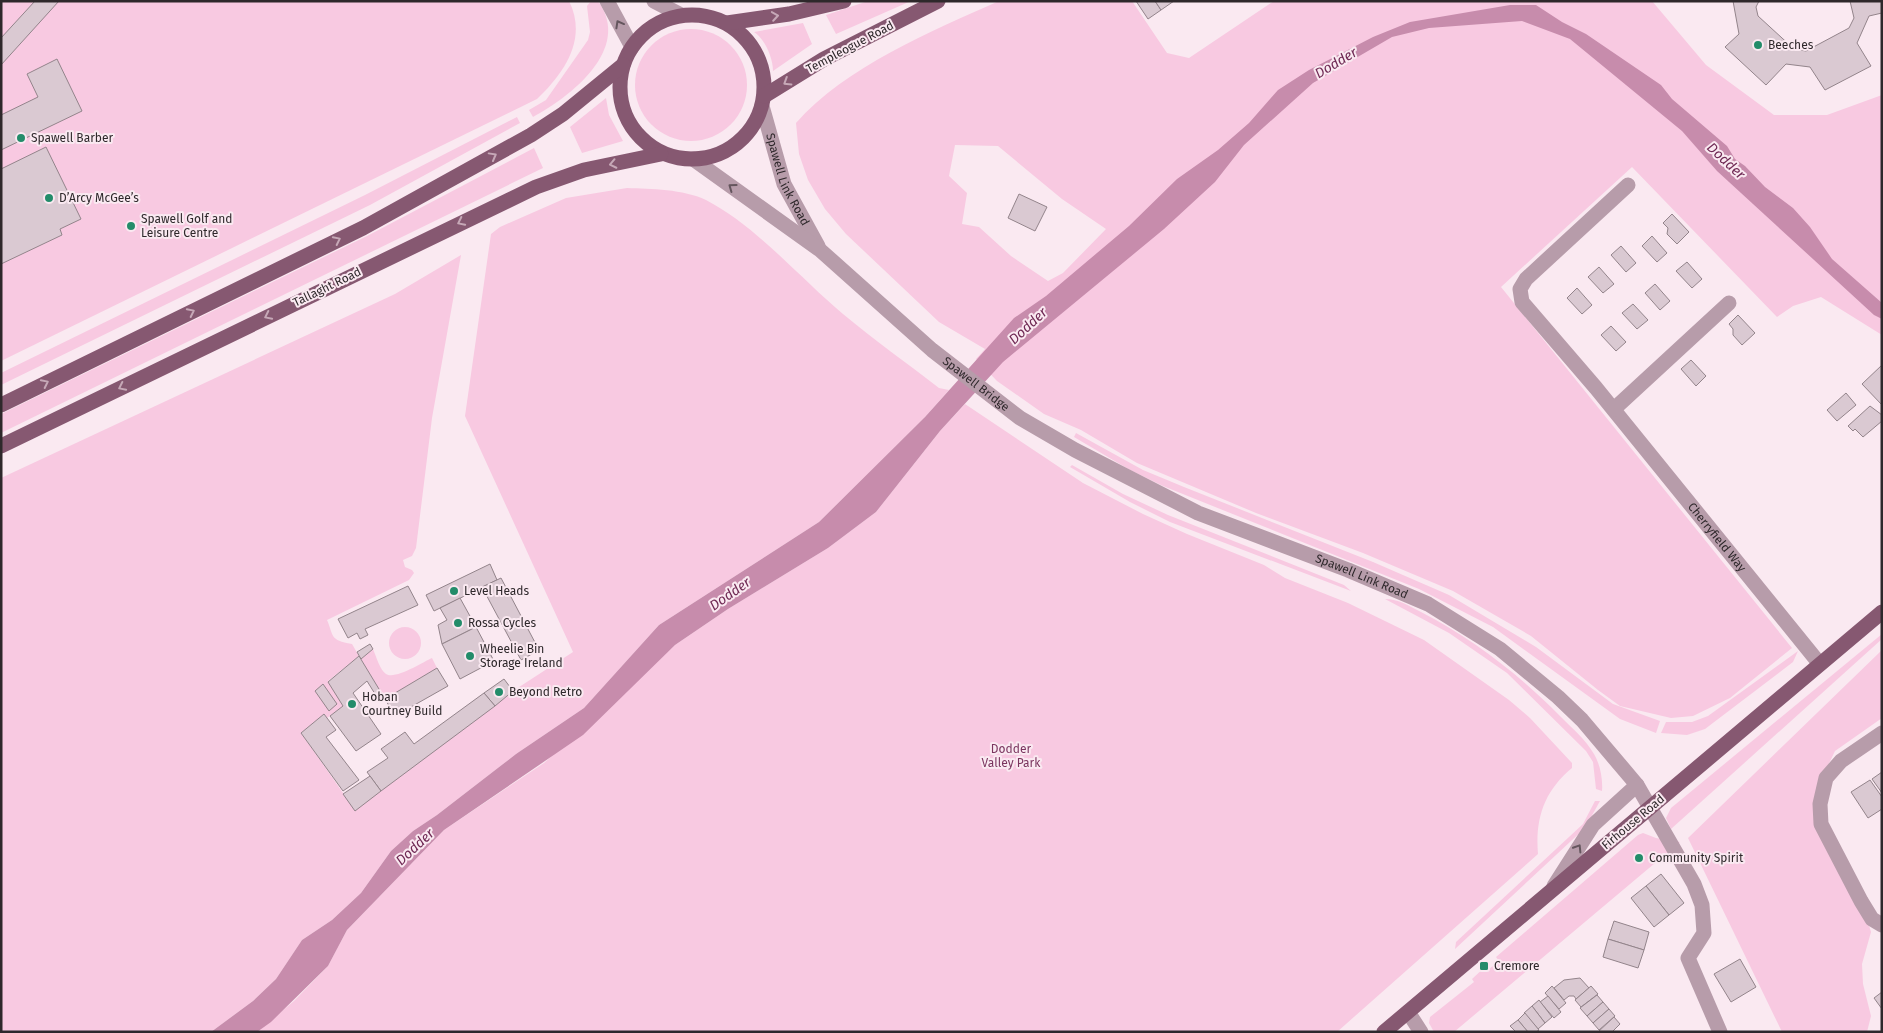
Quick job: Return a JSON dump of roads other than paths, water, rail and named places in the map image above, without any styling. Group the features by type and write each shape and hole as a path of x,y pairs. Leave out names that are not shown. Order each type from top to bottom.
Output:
{"main road":[{"path":"727,23 789,14 844,1"},
{"name":"Templeogue Road","path":"763,101 824,59 938,1"},
{"path":"682,15 705,15 727,23 744,36 757,54 764,74 763,101 755,123 728,150 710,157 693,159 661,154 643,140 630,124 622,106 620,85 622,65 632,46 649,29 662,21 682,15"},
{"path":"1,405 380,218 531,135 563,114 622,65"},
{"name":"Tallaght Road","path":"1,446 536,187 584,170 661,154"},
{"name":"Firhouse Road","path":"1384,1032 1882,612"}],"street":[{"path":"607,1 632,46"},
{"path":"654,1 682,15"},
{"name":"Spawell Link Road","path":"763,101 784,184 820,250"},
{"name":"Spawell Link Road","path":"693,159 820,250 932,350"},
{"name":"Cherryfield Way","path":"1628,185 1526,279 1520,289 1522,302 1614,409 1819,664"},
{"path":"1614,409 1729,303"},
{"name":"Spawell Bridge","path":"932,350 1020,418"},
{"name":"Spawell Link Road","path":"1020,418 1083,455 1198,513 1348,570 1428,604 1500,649 1558,697 1582,720 1638,785 1694,884 1702,905 1704,933 1688,958 1720,1032"},
{"path":"1882,733 1840,761 1826,778 1820,804 1821,824 1825,832 1872,919 1882,925"},
{"path":"1552,890 1593,825 1638,785"},
{"path":"1408,1012 1421,1032"}],"water":[{"name":"Dodder","path":"1510,5 1536,5 1562,22 1586,34 1661,85 1672,99 1727,146 1735,159 1745,166 1765,187 1793,208 1810,227 1832,259 1882,303 1882,319 1874,315 1717,171 1682,131 1570,39 1522,21 1429,28 1392,37 1313,83 1244,145 1215,182 1164,229 1003,362 940,431 876,512 828,548 728,609 675,645 583,735 444,830 347,930 328,966 271,1022 257,1032 211,1032 253,1001 276,979 302,940 332,920 361,893 391,851 413,831 437,815 516,754 584,708 659,625 819,522 925,417 1014,318 1046,296 1129,226 1177,179 1218,150 1249,123 1278,90 1309,70 1373,37 1410,22"}],"place":[{"name":"Beeches","path":"1758,45"},
{"name":"Spawell Barber","path":"21,138"},
{"name":"D’Arcy McGee’s","path":"49,198"},
{"name":"Spawell Golf and Leisure Centre","path":"131,226"},
{"name":"Level Heads","path":"454,591"},
{"name":"Rossa Cycles","path":"458,623"},
{"name":"Wheelie Bin Storage Ireland","path":"470,656"},
{"name":"Beyond Retro","path":"499,692"},
{"name":"Hoban Courtney Build","path":"352,704"},
{"name":"Community Spirit","path":"1639,858"},
{"name":"Cremore","path":"1484,966"}],"park label":[{"name":"Dodder Valley Park","path":"1011,756"}]}
